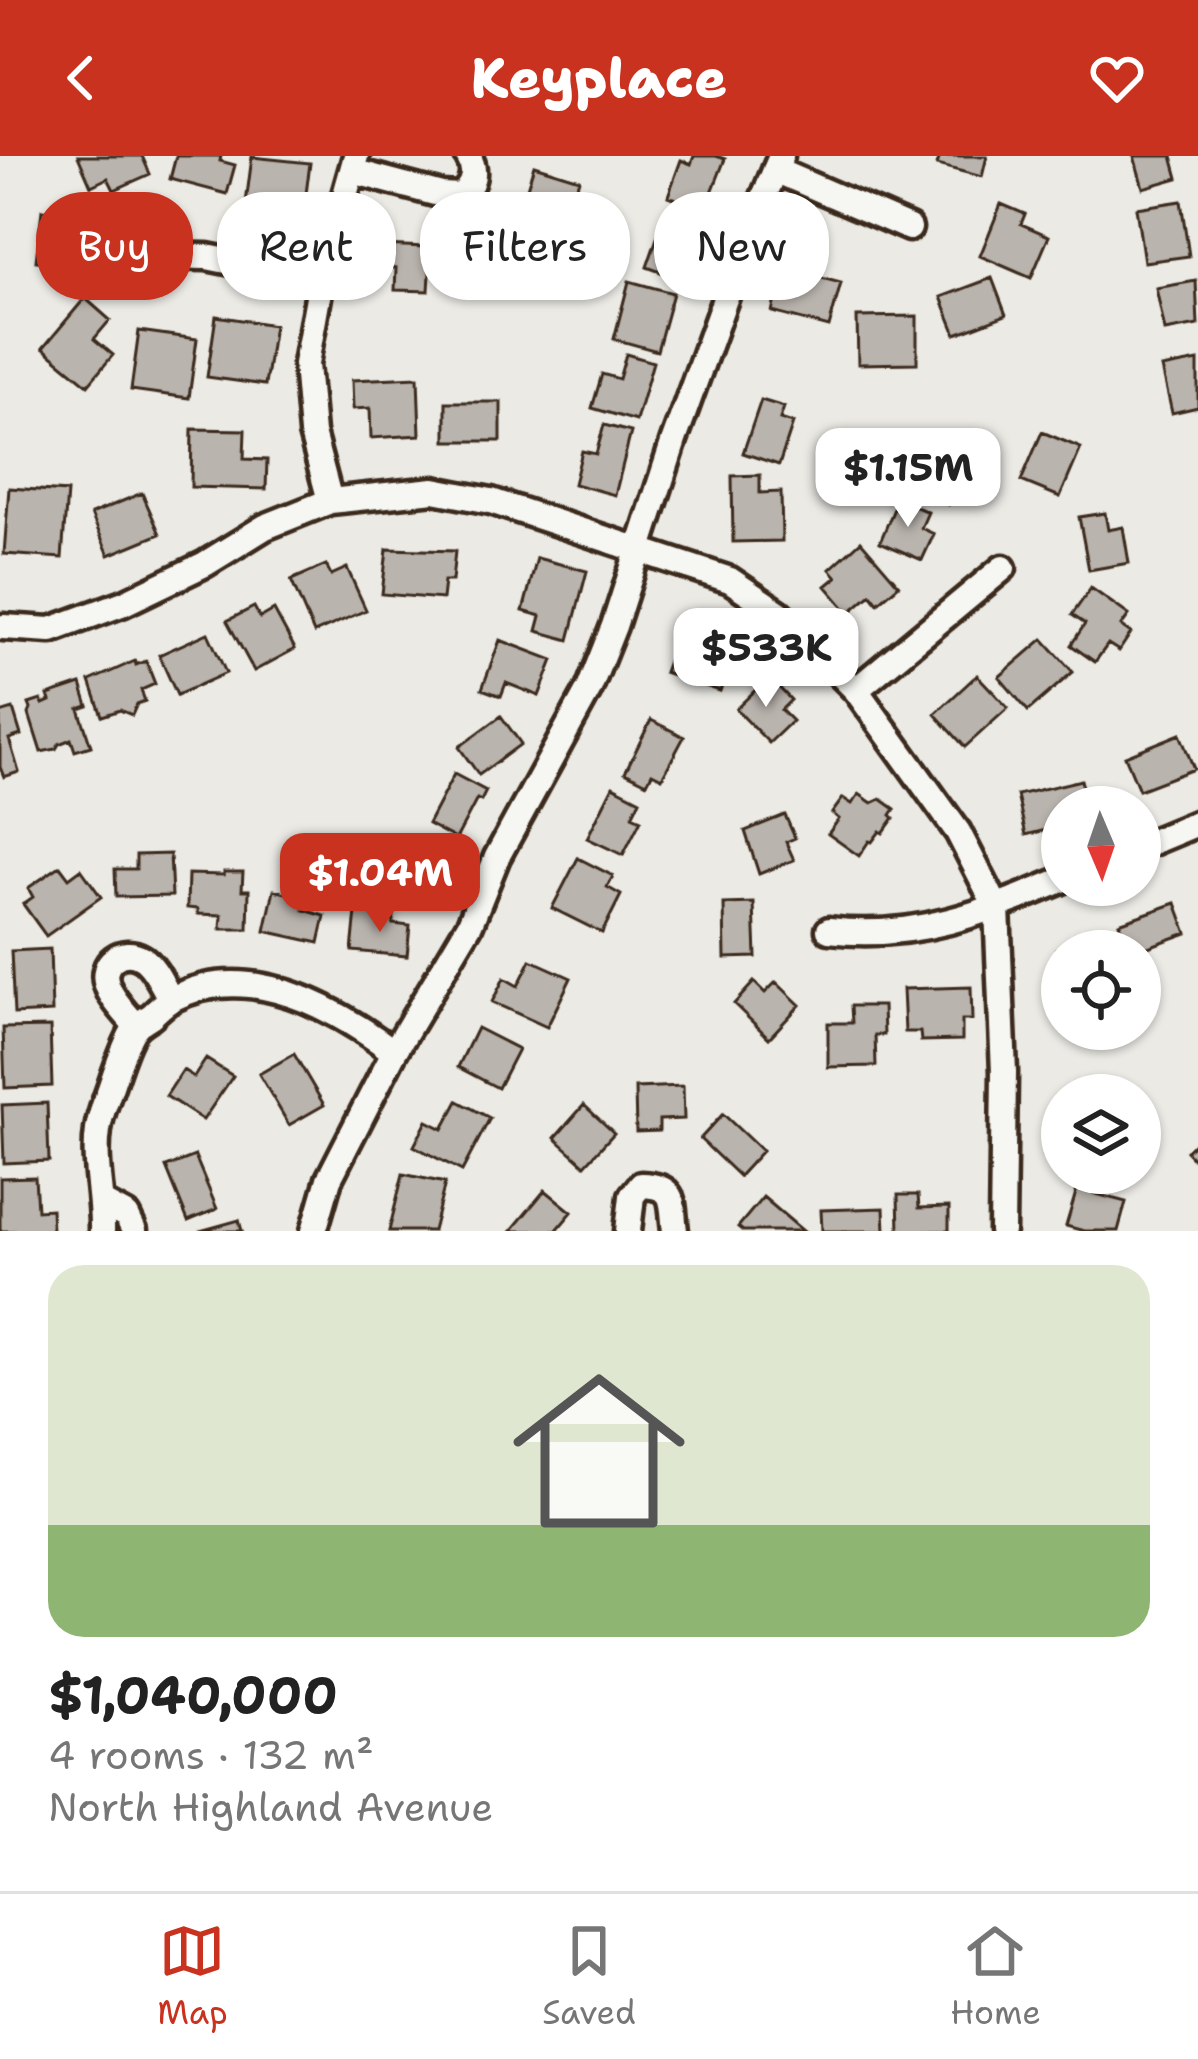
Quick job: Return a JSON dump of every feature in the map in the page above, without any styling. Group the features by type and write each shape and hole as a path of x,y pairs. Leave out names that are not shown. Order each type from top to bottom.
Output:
{"street":[{"path":"354,164 442,195 460,196 472,183 468,156"},
{"path":"314,1231 329,1179 394,1052 470,924 497,857 589,689 674,440 778,163 909,228"},
{"path":"317,300 306,364 312,434 330,500"},
{"path":"4,627 51,630 124,603 205,565 266,526 330,500 434,490 491,502 730,580 779,614 856,690 948,817 997,908 1004,1072 1002,1231"},
{"path":"856,690 1003,568"},
{"path":"1161,838 1198,823"},
{"path":"829,930 865,934 933,924 997,908 1041,889"},
{"path":"136,1026 104,980 110,961 129,954 140,957 171,1000"},
{"path":"102,1231 95,1161 102,1106 136,1026 171,1000 212,988 266,987 317,1003 394,1052"},
{"path":"628,1231 635,1190 641,1185 659,1185 671,1199 675,1231"},
{"path":"101,1202 127,1216 134,1231"}],"building":[{"path":"78,156 142,156 150,174 114,190 108,178 91,186"},
{"path":"176,156 221,156 220,161 235,165 228,192 170,179"},
{"path":"694,156 725,159 712,192 669,192 681,160 691,164"},
{"path":"940,156 987,156 982,177 937,165"},
{"path":"1134,156 1172,156 1178,178 1143,188"},
{"path":"252,157 310,163 306,192 247,192"},
{"path":"534,165 579,179 575,192 526,192"},
{"path":"1181,201 1189,256 1144,262 1136,208"},
{"path":"1001,204 1025,214 1021,224 1049,236 1031,278 980,256"},
{"path":"396,246 420,247 420,291 396,290"},
{"path":"992,278 1006,315 956,334 941,297"},
{"path":"829,280 841,283 829,327 772,312 775,300 829,300"},
{"path":"630,281 654,288 654,300 671,300 657,351 614,339 624,300 630,300"},
{"path":"1196,281 1198,325 1165,331 1156,288"},
{"path":"83,300 110,320 94,339 113,355 88,385 43,348"},
{"path":"216,316 274,325 265,385 207,377"},
{"path":"917,316 917,363 858,364 857,317"},
{"path":"139,331 197,339 189,398 131,390"},
{"path":"626,354 653,362 636,421 592,408 602,374 619,379"},
{"path":"1198,361 1198,407 1172,413 1162,368"},
{"path":"418,377 420,435 371,438 370,408 353,409 352,380"},
{"path":"761,400 784,407 780,419 793,423 779,465 743,453"},
{"path":"446,402 501,402 501,441 446,441"},
{"path":"604,425 631,432 615,495 574,484 582,451 596,454"},
{"path":"192,429 245,430 244,459 267,460 266,489 191,487"},
{"path":"1042,432 1081,448 1060,497 1021,481"},
{"path":"976,445 994,480 948,505 929,470"},
{"path":"760,475 760,493 781,492 782,541 733,542 732,476"},
{"path":"9,488 67,492 62,558 4,554"},
{"path":"142,493 160,534 109,555 91,514"},
{"path":"898,499 928,512 921,528 934,534 922,560 880,542"},
{"path":"1105,513 1108,530 1123,527 1129,563 1089,570 1079,517"},
{"path":"861,541 899,585 878,603 871,594 849,613 826,586 837,577 830,569"},
{"path":"387,549 455,551 452,581 444,581 442,599 382,594"},
{"path":"537,558 587,571 569,640 537,631 541,616 523,611"},
{"path":"326,565 331,575 347,568 366,610 314,633 291,580"},
{"path":"1091,588 1129,615 1121,626 1131,633 1119,651 1108,644 1095,662 1071,645 1085,624 1072,615"},
{"path":"254,607 260,618 274,610 295,649 254,671 227,621"},
{"path":"680,628 736,648 720,691 664,672"},
{"path":"208,633 226,673 177,695 159,655"},
{"path":"1043,639 1073,672 1028,711 999,677"},
{"path":"500,640 553,660 539,696 506,683 501,696 482,689"},
{"path":"135,661 136,665 146,661 155,684 141,690 145,701 137,704 132,715 120,710 102,716 90,681"},
{"path":"977,675 1008,708 965,747 935,714"},
{"path":"769,677 791,700 781,710 792,721 769,743 736,709"},
{"path":"81,684 88,706 79,709 91,746 75,751 71,739 41,752 29,704 41,700 43,704 50,701 48,695"},
{"path":"13,709 21,735 9,739 19,772 4,777 0,713"},
{"path":"501,716 521,744 479,775 459,747"},
{"path":"651,720 684,737 662,778 652,773 647,783 625,772"},
{"path":"1180,734 1194,769 1137,786 1125,756"},
{"path":"454,774 486,791 456,839 428,824"},
{"path":"613,786 640,800 632,816 641,820 623,855 587,838"},
{"path":"1041,789 1041,831 1026,835 1017,795"},
{"path":"859,794 872,803 881,799 895,809 883,833 869,841 859,856 828,834 839,819 832,813 843,798 852,804"},
{"path":"785,815 795,838 786,842 794,860 759,874 745,831"},
{"path":"170,854 172,896 116,897 115,869 136,869 136,855"},
{"path":"578,858 613,876 607,887 621,895 602,933 552,908"},
{"path":"60,866 69,878 81,869 101,897 46,936 23,904 33,897 28,888"},
{"path":"243,872 242,890 249,890 248,929 221,929 222,915 198,914 198,909 187,908 188,874"},
{"path":"274,890 307,898 304,910 325,916 319,943 265,931"},
{"path":"754,903 756,957 725,958 724,904"},
{"path":"1176,903 1187,933 1161,942 1161,930 1122,930 1119,923"},
{"path":"356,912 394,916 393,924 410,926 407,956 352,951"},
{"path":"50,949 52,1012 14,1014 11,951"},
{"path":"531,960 571,978 547,1027 492,1002 504,978 518,986"},
{"path":"754,982 765,993 776,982 800,1005 769,1038 734,1004"},
{"path":"971,987 972,1020 962,1020 962,1040 921,1041 920,1032 905,1032 903,989"},
{"path":"851,1006 883,1006 884,1035 875,1035 876,1066 828,1067 828,1023 852,1023"},
{"path":"50,1027 52,1086 5,1088 3,1028"},
{"path":"477,1028 518,1049 498,1088 458,1067"},
{"path":"294,1054 324,1105 289,1125 259,1074"},
{"path":"206,1059 233,1076 203,1120 166,1096 183,1070 194,1077"},
{"path":"683,1086 684,1119 659,1120 659,1131 636,1132 635,1088"},
{"path":"458,1101 490,1118 462,1171 414,1146 427,1121 443,1129"},
{"path":"47,1103 49,1161 4,1163 2,1105"},
{"path":"584,1105 614,1133 585,1165 555,1138"},
{"path":"723,1114 762,1151 739,1176 700,1139"},
{"path":"1198,1140 1198,1164 1186,1151"},
{"path":"195,1156 217,1209 188,1221 166,1167"},
{"path":"403,1174 445,1183 433,1231 389,1231"},
{"path":"35,1177 37,1210 51,1209 52,1231 0,1231 0,1178"},
{"path":"545,1190 572,1212 556,1231 511,1231"},
{"path":"1076,1194 1126,1202 1118,1231 1066,1226"},
{"path":"898,1195 918,1195 919,1208 949,1207 949,1231 899,1231"},
{"path":"763,1197 803,1231 743,1231 738,1227"},
{"path":"884,1208 885,1231 822,1231 821,1210"},
{"path":"239,1220 242,1231 200,1231"}]}
